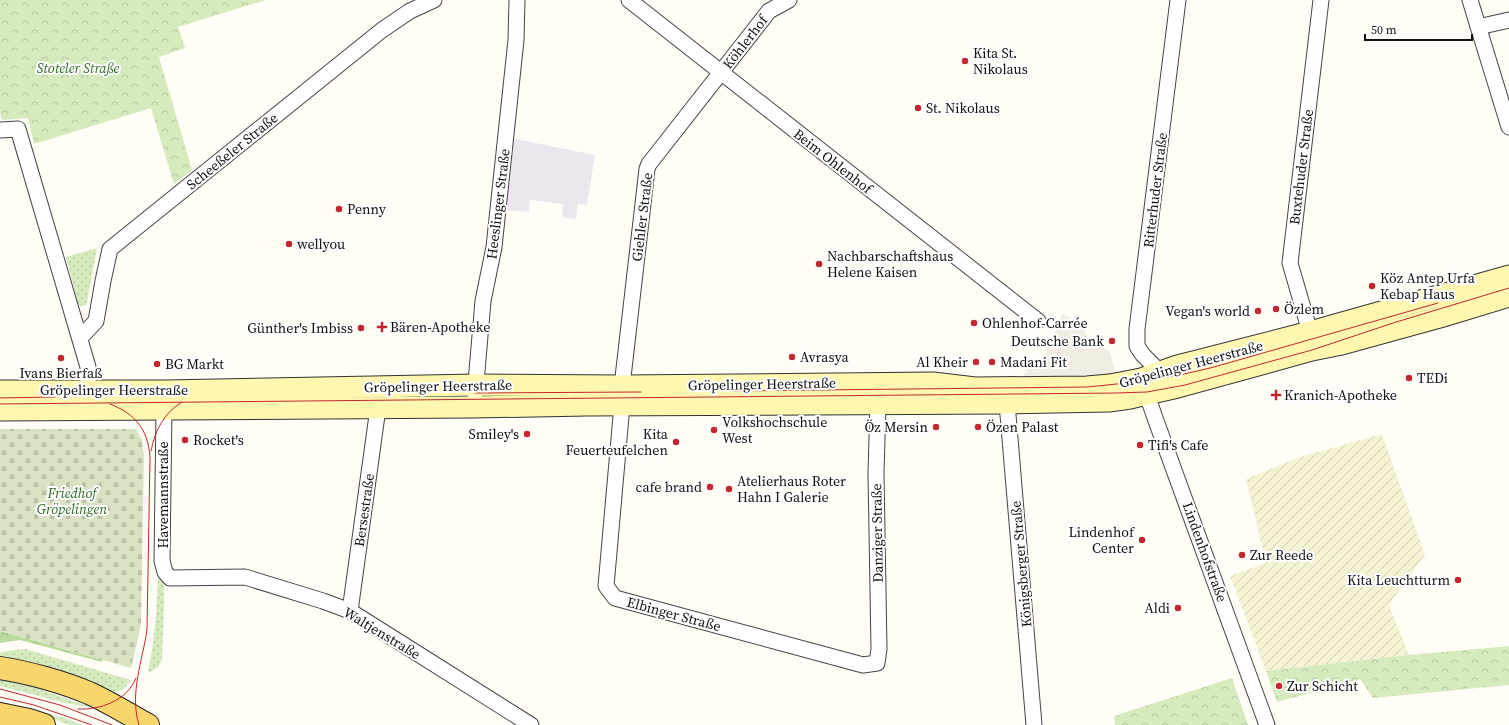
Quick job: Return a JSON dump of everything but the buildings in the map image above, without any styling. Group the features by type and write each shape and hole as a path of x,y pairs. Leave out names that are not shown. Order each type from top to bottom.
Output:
{"main road":[{"name":"Gröpelinger Heerstraße","path":"0,410 474,407 622,395 876,383 933,383 975,388 1110,385 1145,387 1160,372 1310,332 1509,276"},
{"name":"Gröpelinger Heerstraße","path":"0,391 476,385 622,395 878,403 1109,401 1145,387 1342,344 1509,296"},
{"path":"0,668 50,680 88,692 148,725"},
{"path":"0,714 29,720 44,725"}],"street":[{"name":"Scheeßeler Straße","path":"80,338 96,322 110,250 382,30 410,11 434,0"},
{"name":"Heeslinger Straße","path":"474,407 483,301 494,247 515,55 517,0"},
{"name":"Beim Ohlenhof","path":"629,0 1038,321"},
{"name":"Köhlerhof","path":"721,73 769,11 789,0"},
{"name":"Ritterhuder Straße","path":"1160,372 1143,355 1137,346 1137,329 1178,0"},
{"name":"Buxtehuder Straße","path":"1310,332 1290,263 1321,0"},
{"path":"1470,0 1509,127"},
{"path":"1478,27 1509,20"},
{"name":"Giehler Straße","path":"622,395 647,169 649,164 721,73"},
{"path":"0,130 18,129 88,367 88,391"},
{"name":"Lindenhofstraße","path":"1145,387 1267,725"},
{"name":"Elbinger Straße","path":"622,395 606,586 615,598 863,665 877,663"},
{"name":"Danziger Straße","path":"877,663 879,649 876,473 878,403"},
{"name":"Königsberger Straße","path":"1007,403 1034,725"},
{"name":"Bersestraße","path":"350,611 378,408"},
{"name":"Havemannstraße","path":"164,410 162,561 165,572 170,578"},
{"name":"Waltjenstraße","path":"170,578 245,577 350,611 531,725"}],"shaded area":[{"path":"511,138 595,155 587,205 578,204 576,219 562,217 563,204 530,200 529,212 504,210"},
{"path":"1063,313 1086,330 1084,333 1110,352 1118,383 1015,387 1030,365 1042,364"},
{"path":"1382,434 1425,555 1389,605 1409,655 1266,671 1230,576 1266,563 1246,479 1300,457"}],"green space":[{"name":"Stoteler Straße","path":"0,0 266,0 178,27 185,48 159,57 192,170 174,184 151,108 34,144 28,118 2,120 0,113"},
{"path":"97,248 87,302 86,305 80,306 66,257"},
{"name":"Friedhof Gröpelingen","path":"0,429 136,429 142,440 144,455 141,625 131,668 0,631"},
{"path":"158,573 164,580 162,657 161,663 158,667 148,673 155,623"},
{"path":"0,631 103,660 102,662 20,640 0,643"},
{"path":"1509,646 1509,685 1373,698 1360,679 1277,702 1266,671 1409,655"},
{"path":"25,649 131,680 122,690 113,692 64,672 39,664 0,656 0,652"},
{"path":"1232,678 1248,725 1115,725 1114,716"},
{"path":"0,679 25,684 91,707 69,704 0,686"},
{"path":"0,702 65,718 82,725 70,725 47,717 0,706"}],"tram line":[{"path":"0,404 1147,392 1185,385 1312,350 1393,323 1509,288"},
{"path":"733,391 1087,387 1135,382 1214,367 1438,303"},
{"path":"475,393 641,392"},
{"path":"0,398 55,397"},
{"path":"151,451 155,436 161,423 170,411 182,402"},
{"path":"110,404 127,413 139,424 147,439 150,457 147,629 135,701 139,725"},
{"path":"78,709 95,708 112,702 126,693 136,678"},
{"path":"0,689 60,705 112,725"},
{"path":"0,697 34,705 92,725"}],"place":[{"name":"Kita St. Nikolaus","path":"965,61"},
{"name":"St. Nikolaus","path":"918,108"},
{"name":"Penny","path":"339,209"},
{"name":"wellyou","path":"289,244"},
{"name":"Nachbarschaftshaus Helene Kaisen","path":"819,264"},
{"name":"Köz Antep Urfa Kebap Haus","path":"1372,286"},
{"name":"Özlem","path":"1276,309"},
{"name":"Vegan's world","path":"1258,311"},
{"name":"Ohlenhof-Carrée","path":"974,323"},
{"name":"Bären-Apotheke","path":"382,327"},
{"name":"Günther's Imbiss","path":"361,328"},
{"name":"Deutsche Bank","path":"1112,341"},
{"name":"Avrasya","path":"792,357"},
{"name":"Ivans Bierfaß","path":"61,358"},
{"name":"Al Kheir","path":"976,362"},
{"name":"Madani Fit","path":"992,362"},
{"name":"BG Markt","path":"157,364"},
{"name":"TEDi","path":"1409,378"},
{"name":"Kranich-Apotheke","path":"1276,395"},
{"name":"Öz Mersin","path":"936,427"},
{"name":"Özen Palast","path":"978,427"},
{"name":"Volkshochschule West","path":"714,430"},
{"name":"Smiley's","path":"527,434"},
{"name":"Rocket's","path":"185,440"},
{"name":"Kita Feuerteufelchen","path":"676,442"},
{"name":"Tifi's Cafe","path":"1140,445"},
{"name":"cafe brand","path":"710,487"},
{"name":"Atelierhaus Roter Hahn I Galerie","path":"729,489"},
{"name":"Lindenhof Center","path":"1142,540"},
{"name":"Zur Reede","path":"1242,555"},
{"name":"Kita Leuchtturm","path":"1458,580"},
{"name":"Aldi","path":"1178,608"},
{"name":"Zur Schicht","path":"1279,686"}]}
